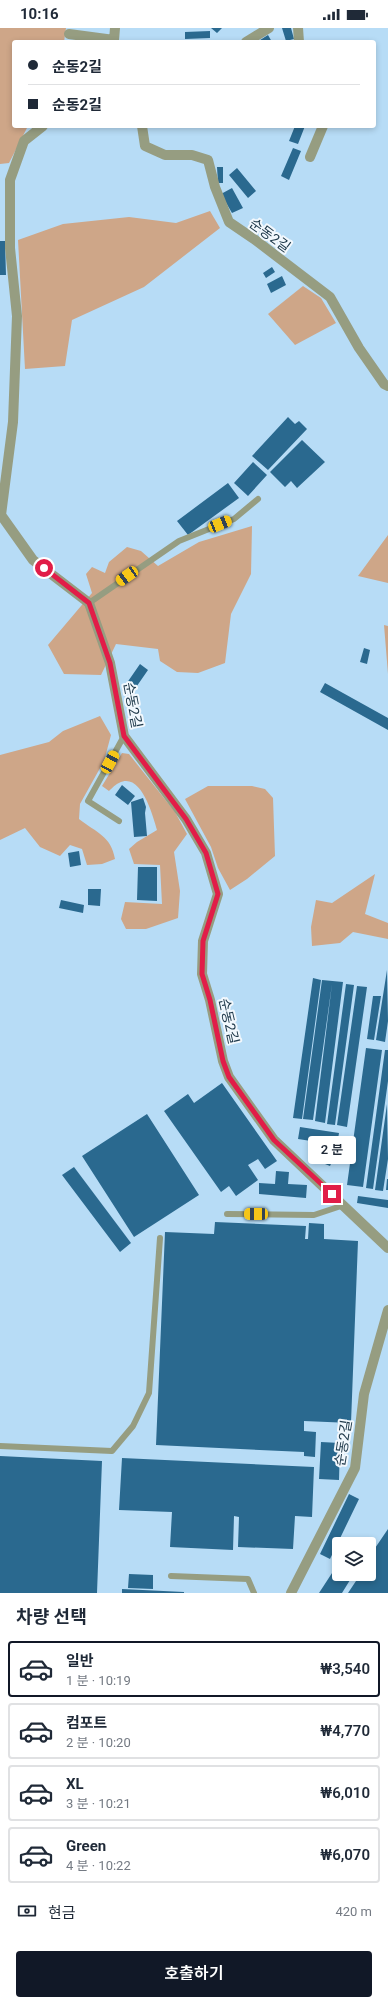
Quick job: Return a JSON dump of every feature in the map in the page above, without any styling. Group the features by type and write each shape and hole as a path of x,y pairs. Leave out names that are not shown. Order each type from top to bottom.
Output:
{"street":[{"path":"69,35 114,40 115,28"},
{"path":"249,40 269,28"},
{"path":"298,28 299,40"},
{"path":"40,128 24,141 10,180 10,248 17,316 13,422 1,515 33,560 89,603"},
{"name":"순동2길","path":"142,128 145,146 165,155 192,155 208,160 215,187 229,222 254,239 330,297 359,348 384,384 388,386"},
{"path":"310,157 322,128"},
{"name":"순동2길","path":"89,603 110,663 124,736 186,819 206,853 218,894 203,941 202,974 210,1000 223,1061 229,1077 274,1140 388,1248"},
{"name":"순동2길","path":"291,1593 355,1468 364,1394 388,1310"}],"lane":[{"path":"89,603 178,541 234,518 258,499"},
{"path":"119,821 88,801 124,736"},
{"path":"227,1214 314,1215 344,1205"},
{"path":"0,1446 112,1451 132,1426 149,1393 160,1238"},
{"path":"171,1576 248,1579 254,1593"}],"shaded area":[{"path":"0,28 66,28 64,40 12,40 12,128 27,128 9,163 0,164"},
{"path":"210,211 220,228 144,287 72,320 65,366 25,369 18,240 63,224 129,217 176,223"},
{"path":"303,286 321,298 336,323 295,345 268,314"},
{"path":"252,526 251,574 231,614 225,663 198,673 177,672 160,661 158,649 116,644 101,675 64,674 48,645 92,593 86,574 92,567 105,573 109,562 127,547 141,551 158,566 199,542"},
{"path":"388,535 388,583 358,576"},
{"path":"384,625 388,626 388,674"},
{"path":"100,716 111,735 104,761 80,804 79,819 107,840 113,851 115,859 102,864 87,865 82,849 70,845 60,856 40,847 25,828 0,840 0,755 49,742 63,731"},
{"path":"122,753 129,754 175,812 187,834 174,852 180,891 178,918 146,929 126,929 121,919 125,902 162,904 160,865 134,864 129,849 137,842 157,830 155,823 145,797 134,783 127,781 119,783 109,791 102,786"},
{"path":"208,786 252,786 265,789 273,798 275,856 247,879 230,890 218,868 211,847 185,799"},
{"path":"375,874 365,914 388,923 388,939 353,932 340,943 312,946 311,927 316,900 332,903"}],"building":[{"path":"211,28 222,28 217,33"},
{"path":"282,28 291,28 294,39 286,40"},
{"path":"210,31 210,38 185,39 185,32"},
{"path":"268,35 271,40 260,40"},
{"path":"294,128 304,128 298,144 289,141"},
{"path":"293,148 301,151 289,180 281,176"},
{"path":"217,167 223,167 223,183 218,183"},
{"path":"237,168 256,191 248,198 229,175"},
{"path":"232,188 243,208 232,213 221,194"},
{"path":"0,241 5,241 6,275 0,275"},
{"path":"272,267 275,272 266,278 263,273"},
{"path":"282,276 286,285 271,293 267,284"},
{"path":"288,417 295,424 299,421 307,429 268,470 252,456"},
{"path":"302,440 325,462 297,488 291,481 285,487 270,472"},
{"path":"253,462 267,475 248,496 234,483"},
{"path":"228,483 239,498 188,535 177,521"},
{"path":"364,648 370,650 367,664 360,662"},
{"path":"140,664 148,670 130,696 122,690"},
{"path":"325,683 388,718 388,730 320,692"},
{"path":"122,785 135,796 128,805 115,795"},
{"path":"143,798 146,807 145,813 147,836 134,837 131,802"},
{"path":"79,851 81,865 70,867 68,853"},
{"path":"138,867 157,867 157,901 137,900"},
{"path":"88,889 101,889 100,906 88,905"},
{"path":"61,900 84,905 83,913 59,908"},
{"path":"387,970 388,1021 385,1042 376,1040"},
{"path":"313,978 321,980 302,1119 293,1118"},
{"path":"322,980 343,982 325,1123 315,1121 332,984 313,1120 303,1119"},
{"path":"346,984 354,985 335,1125 327,1124"},
{"path":"357,986 367,987 347,1127 337,1125"},
{"path":"373,996 381,996 374,1040 367,1039"},
{"path":"366,1048 382,1050 363,1187 347,1185"},
{"path":"385,1050 388,1050 388,1081 373,1189 366,1188"},
{"path":"222,1083 277,1161 265,1169 258,1159 248,1165 258,1180 236,1196 229,1186 221,1192 164,1111 188,1094 194,1103"},
{"path":"387,1104 388,1159 383,1191 375,1190"},
{"path":"147,1114 199,1195 134,1237 82,1156"},
{"path":"300,1127 339,1133 337,1145 298,1139"},
{"path":"314,1147 335,1155 330,1166 310,1158"},
{"path":"74,1167 131,1243 120,1252 62,1175"},
{"path":"276,1171 289,1172 288,1184 307,1185 306,1198 259,1194 259,1183 275,1184"},
{"path":"387,1179 388,1190 386,1190"},
{"path":"358,1196 388,1200 388,1208 357,1203"},
{"path":"215,1222 306,1226 305,1239 308,1239 309,1223 324,1224 324,1239 358,1241 351,1423 304,1421 304,1431 316,1432 315,1457 304,1456 304,1452 156,1445 165,1232 214,1234"},
{"path":"321,1442 340,1443 339,1480 319,1479"},
{"path":"0,1456 102,1461 97,1593 0,1593"},
{"path":"122,1458 314,1467 312,1517 295,1516 293,1549 238,1547 239,1517 234,1516 233,1550 170,1547 172,1512 119,1510"},
{"path":"349,1494 359,1499 341,1537 332,1537 332,1555 330,1559 320,1554"},
{"path":"388,1529 388,1593 348,1593 356,1581 376,1581 376,1547"},
{"path":"332,1573 332,1581 349,1581 342,1593 319,1593"},
{"path":"129,1574 153,1575 153,1589 128,1588"},
{"path":"122,1589 184,1592 184,1593 122,1593"}],"route":[{"path":"44,568 89,603 110,663 124,736 186,819 206,853 218,894 203,941 202,974 210,1000 223,1061 229,1077 274,1140 332,1194"}]}
